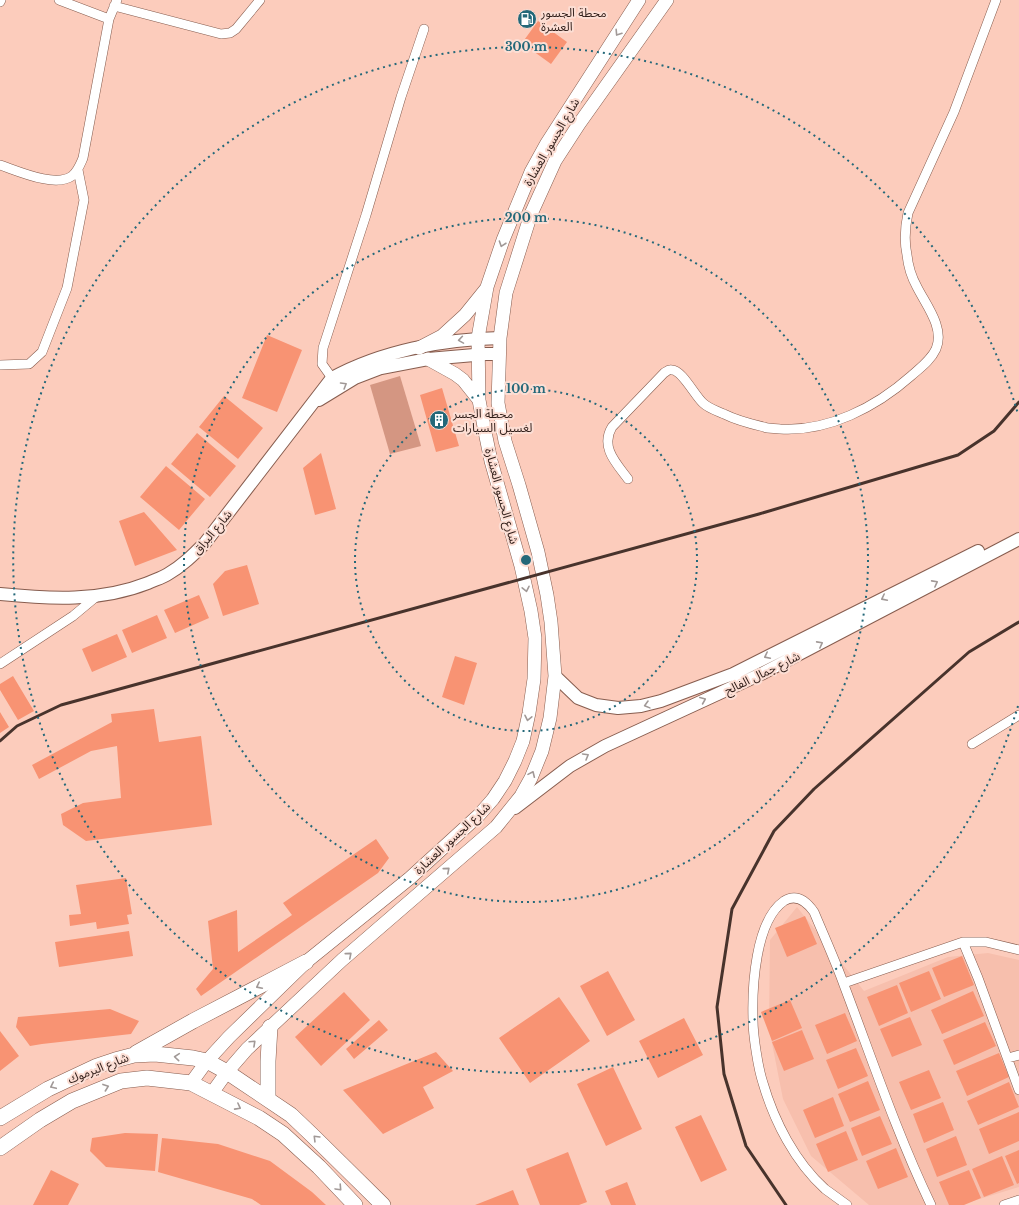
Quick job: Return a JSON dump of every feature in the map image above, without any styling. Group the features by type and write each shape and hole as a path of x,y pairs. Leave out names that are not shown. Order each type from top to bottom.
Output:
{"highway":[{"path":"134,1055 193,1020 306,962"},
{"path":"268,1099 270,1027"},
{"name":"شارع اليرموك","path":"0,1118 48,1089 97,1066 134,1055 154,1054 207,1061 227,1072 291,1115 383,1205"},
{"name":"شارع اليرموك","path":"0,1148 40,1120 72,1101 121,1081 147,1078 191,1083 259,1118 283,1134 319,1167 355,1205"}],"main road":[{"name":"شارع الجسور العشارة","path":"191,1083 207,1061 252,1013 306,962 410,878 479,815 505,782 516,762 523,741 529,712 534,679 535,638 522,566 491,461 479,400 478,338 487,288 503,240 531,172 555,130 639,0"},
{"name":"شارع الجسور العشارة","path":"227,1072 247,1049 342,960 496,827 509,812 524,790 542,751 550,718 555,676 551,622 538,552 505,441 498,404 498,354 506,293 531,214 556,161 579,124 667,0"},
{"path":"419,348 442,336 465,315 487,288"},
{"path":"428,360 455,374 463,380 479,400"},
{"path":"212,1094 227,1072"}],"street":[{"path":"59,0 109,19"},
{"path":"0,165 36,177 60,180 70,177 78,170 84,158 109,19 116,3 221,34 236,29 260,0"},
{"path":"628,479 608,449 607,434 664,373 670,369 679,374 702,402 708,407 724,415 765,428 791,430 809,428 854,413 879,401 896,389 925,364 936,349 938,336 935,322 916,285 907,256 905,231 908,213 954,112 996,0"},
{"path":"332,378 322,364 323,348 359,238 400,98 424,29"},
{"path":"0,365 29,364 42,352 67,288 84,200 78,170"},
{"name":"شارع البراق","path":"0,594 47,598 97,596 121,592 166,575 187,561 205,543 332,378 351,368 368,362 419,348 478,338 500,338"},
{"name":"شارع البراق","path":"311,405 355,378 393,365 478,354 498,354"},
{"name":"شارع جمال الفالح","path":"555,676 578,698 596,705 618,708 641,706 661,701 733,674 1019,531"},
{"name":"شارع جمال الفالح","path":"509,812 570,766 605,746 761,674 1019,539"},
{"path":"0,664 72,616 97,596"},
{"path":"972,744 1019,715"},
{"path":"847,1205 825,1188 801,1162 783,1133 762,1082 753,1022 756,959 767,923 776,908 790,898 797,898 807,903 814,912 844,983 914,1170 931,1205"},
{"path":"844,983 963,942 986,942 1019,950"},
{"path":"963,942 978,978 1019,1090"},
{"path":"1008,1058 1019,1055"},
{"path":"1004,1205 1019,1200"}],"shaded area":[{"path":"400,376 421,446 390,454 370,385"},
{"path":"797,907 864,991 948,957 988,953 1019,960 1019,1187 960,1205 869,1205 811,1156 783,1099 769,1028 770,940"}],"building":[{"path":"538,21 567,42 551,64 522,43"},
{"path":"267,335 302,350 277,412 242,398"},
{"name":"محطة الجسر لغسيل السيارات","path":"442,388 459,446 436,452 420,395"},
{"path":"224,396 263,428 238,459 199,427"},
{"path":"197,433 236,466 210,497 171,464"},
{"path":"321,453 336,509 315,515 303,468"},
{"path":"166,466 205,499 179,530 140,497"},
{"path":"144,512 177,550 135,566 119,521"},
{"path":"247,565 259,604 223,616 213,584 225,571"},
{"path":"199,595 209,618 175,633 164,610"},
{"path":"157,615 167,638 132,653 122,630"},
{"path":"117,634 127,657 92,672 82,649"},
{"path":"455,656 477,663 464,705 442,697"},
{"path":"13,676 34,711 18,720 0,690 0,684"},
{"path":"154,709 159,742 201,736 212,825 86,841 63,825 61,814 83,803 121,798 117,746 91,751 39,779 32,765 112,722 111,714"},
{"path":"0,712 9,727 0,733"},
{"path":"376,839 389,858 378,873 201,996 196,989 213,969 208,921 237,910 238,952 292,915 283,903"},
{"path":"126,878 132,914 127,915 129,924 97,929 96,922 70,926 69,915 81,914 76,885"},
{"path":"805,916 817,944 787,957 775,928"},
{"path":"129,931 133,956 59,967 55,942"},
{"path":"962,956 974,985 944,997 932,968"},
{"path":"608,971 635,1020 607,1036 580,986"},
{"path":"929,971 941,999 911,1012 899,983"},
{"path":"897,985 908,1013 879,1026 867,997"},
{"path":"973,991 984,1016 942,1034 931,1010"},
{"path":"344,992 370,1020 321,1066 295,1037"},
{"path":"559,997 590,1041 530,1083 499,1038"},
{"path":"790,1000 802,1028 772,1041 761,1012"},
{"path":"110,1009 139,1021 131,1034 30,1046 16,1027 18,1017"},
{"path":"845,1013 857,1041 827,1054 815,1025"},
{"path":"910,1017 922,1045 892,1057 880,1029"},
{"path":"684,1018 703,1055 658,1078 639,1041"},
{"path":"379,1020 388,1030 354,1059 346,1049"},
{"path":"985,1022 996,1046 954,1065 943,1040"},
{"path":"802,1030 814,1059 784,1071 772,1042"},
{"path":"0,1031 19,1056 0,1071"},
{"path":"856,1048 868,1076 838,1089 826,1060"},
{"path":"436,1052 453,1071 423,1087 434,1108 383,1134 343,1090"},
{"path":"999,1053 1009,1077 967,1096 956,1071"},
{"path":"613,1067 642,1129 606,1146 577,1084"},
{"path":"929,1070 941,1098 911,1110 899,1082"},
{"path":"868,1081 880,1110 850,1122 838,1094"},
{"path":"1009,1082 1019,1107 978,1125 967,1101"},
{"path":"833,1097 844,1126 815,1138 803,1110"},
{"path":"943,1102 954,1130 924,1143 913,1114"},
{"path":"1019,1112 1019,1141 989,1154 979,1129"},
{"path":"701,1115 727,1170 701,1182 675,1127"},
{"path":"880,1116 892,1144 862,1156 851,1128"},
{"path":"846,1131 858,1160 828,1172 816,1144"},
{"path":"125,1133 158,1134 155,1171 106,1167 90,1151 92,1138"},
{"path":"956,1136 967,1165 937,1177 926,1149"},
{"path":"162,1138 218,1144 270,1161 312,1192 326,1205 261,1205 252,1199 158,1172"},
{"path":"896,1148 908,1177 878,1189 866,1161"},
{"path":"1019,1150 1019,1183 1017,1184 1005,1156"},
{"path":"568,1152 587,1202 579,1205 540,1205 526,1169"},
{"path":"1002,1156 1014,1185 984,1197 972,1169"},
{"path":"51,1170 79,1184 68,1205 33,1205"},
{"path":"969,1170 981,1198 964,1205 949,1205 939,1182"},
{"path":"627,1182 636,1205 611,1205 605,1191"},
{"path":"513,1190 519,1205 475,1205"}],"railway":[{"path":"0,741 17,726 61,705 759,514 958,455 994,431 1019,402"},
{"path":"786,1205 746,1146 724,1074 717,1007 732,909 774,831 814,789 969,652 1019,622"}],"place":[{"name":"محطة الجسور العشرة","path":"527,19"},
{"name":"محطة الجسر لغسيل السيارات","path":"439,420"}]}
